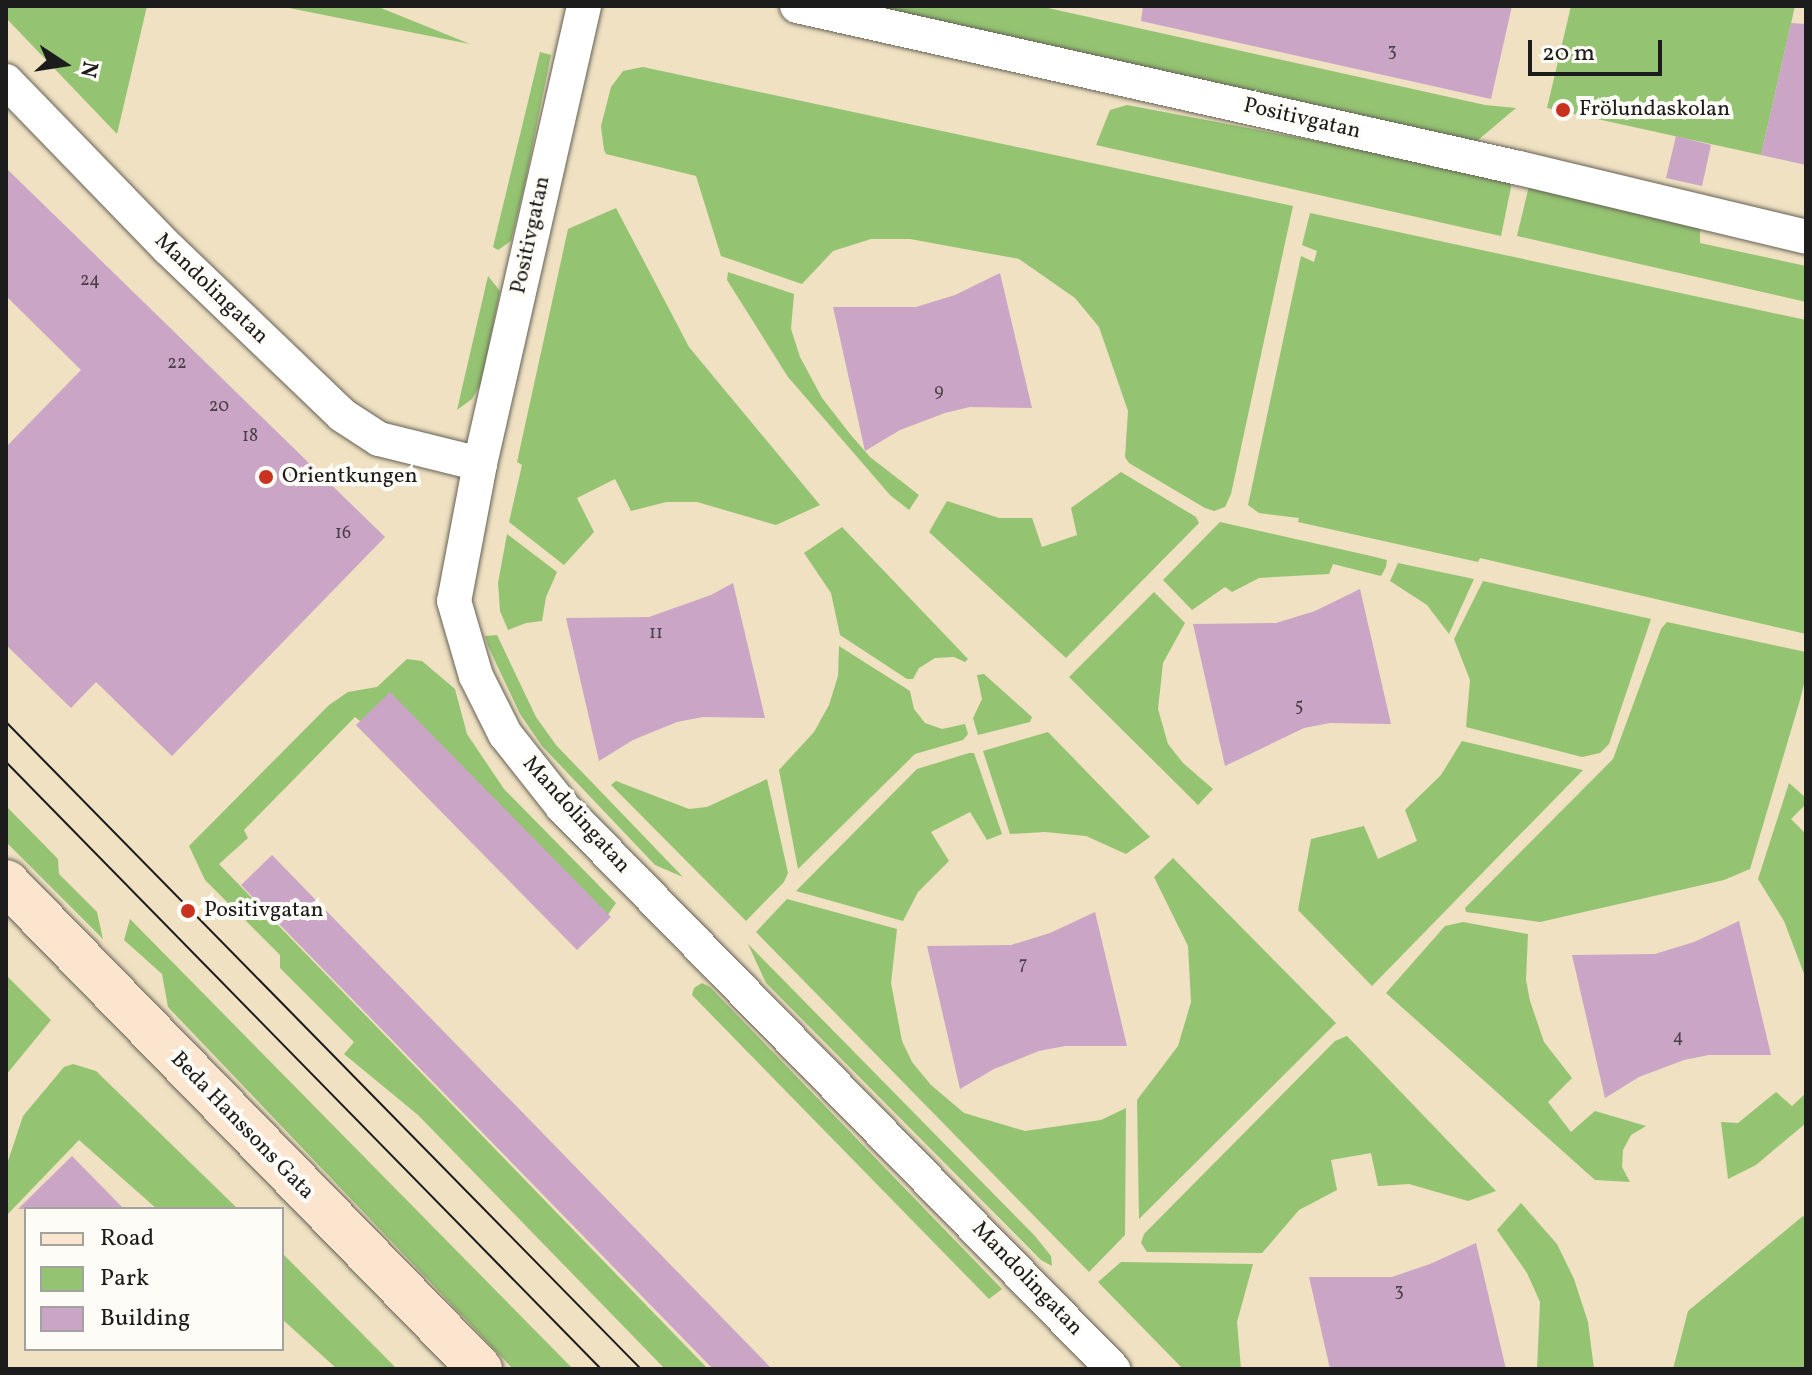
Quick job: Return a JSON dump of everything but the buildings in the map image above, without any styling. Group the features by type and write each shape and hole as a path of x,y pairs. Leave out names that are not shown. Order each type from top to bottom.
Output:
{"street":[{"name":"Positivgatan","path":"480,464 584,6"},
{"name":"Positivgatan","path":"797,6 1519,168 1806,237"},
{"name":"Mandolingatan","path":"6,81 168,248 342,415 379,439 480,464 454,601 476,676 505,734 562,806 1113,1369"},
{"name":"Beda Hanssons Gata","path":"6,882 480,1369"}],"green space":[{"path":"6,6 147,6 117,134 6,18"},
{"path":"279,6 376,6 470,44"},
{"path":"850,6 1039,6 1485,105 1516,108 1471,146"},
{"path":"1571,6 1795,6 1761,155 1547,108"},
{"path":"540,52 551,55 525,183 511,241 498,250 493,247"},
{"path":"643,67 1293,206 1231,494 1225,507 1214,511 1205,508 1129,463 1125,457 1128,411 1099,327 1075,298 1019,259 910,239 871,239 833,251 802,284 721,256 696,176 606,154 604,150 601,126 611,87 623,71"},
{"path":"1127,105 1500,176 1511,182 1501,236 1096,145 1110,110"},
{"path":"1529,186 1700,226 1700,243 1806,266 1806,302 1517,236"},
{"path":"616,208 689,347 820,505 776,525 697,502 666,502 631,511 615,479 577,498 594,532 564,565 509,522 522,465 517,462 568,229"},
{"path":"1310,213 1806,320 1806,634 1480,558 1478,562 1298,522 1299,518 1259,513 1248,505 1301,256 1314,262 1317,251 1302,245"},
{"path":"728,272 794,294 791,329 800,357 822,398 850,434 870,457 919,495 909,510 890,495 788,377 727,280"},
{"path":"488,276 500,291 481,383 472,399 457,410"},
{"path":"1121,472 1196,517 1199,523 1066,658 929,532 947,501 999,518 1032,518 1042,547 1077,535 1071,508"},
{"path":"1220,522 1387,560 1386,567 1381,576 1333,564 1329,574 1259,578 1232,592 1225,587 1192,610 1163,580"},
{"path":"842,527 968,659 965,662 954,657 935,658 919,668 913,679 907,679 840,635 831,593 804,553"},
{"path":"507,534 557,572 546,597 542,621 508,630 500,611 498,583"},
{"path":"1398,563 1474,579 1449,634 1427,605 1390,581"},
{"path":"1483,581 1651,619 1609,744 1600,753 1582,757 1466,727 1470,680 1454,639"},
{"path":"1154,592 1185,623 1163,663 1158,709 1168,744 1183,763 1213,789 1198,805 1069,677"},
{"path":"1667,622 1806,652 1806,676 1800,700 1750,869 1724,880 1540,922 1466,912 1465,908 1613,759 1661,629"},
{"path":"497,635 536,717 556,745 683,877 655,865 542,746 520,714 488,646 485,636"},
{"path":"839,646 910,691 914,709 925,723 942,729 965,724 968,734 963,740 915,754 798,869 779,770 814,732 829,705 838,676"},
{"path":"407,659 422,661 455,689 467,734 504,789 616,903 607,916 355,717 244,830 248,838 219,864 708,1369 665,1369 418,1115 344,1054 354,1042 280,968 280,955 205,880 189,846 329,705 348,692 377,687"},
{"path":"984,674 1032,717 1030,722 978,735 973,718 982,699 977,675"},
{"path":"1048,732 1150,837 1126,854 1086,836 1045,832 1010,834 983,751"},
{"path":"1462,741 1583,770 1372,986 1298,910 1311,839 1364,826 1378,859 1417,841 1405,810 1441,775"},
{"path":"974,753 1002,834 987,840 970,812 931,832 949,861 918,892 903,921 796,891 917,769"},
{"path":"767,779 788,873 784,882 746,921 611,785 616,781 689,809 707,807"},
{"path":"1789,783 1806,798 1806,804 1791,819 1806,834 1806,979 1784,921 1758,879"},
{"path":"6,806 58,859 59,874 97,912 103,939 6,842"},
{"path":"1173,858 1336,1023 1139,1219 1137,1100 1178,1046 1191,1002 1188,946 1154,877"},
{"path":"787,899 897,929 891,983 902,1041 912,1062 931,1085 964,1113 1025,1131 1101,1120 1126,1108 1125,1235 1089,1272 756,932"},
{"path":"130,919 573,1369 513,1369 168,1007 162,974 124,940"},
{"path":"1463,922 1528,934 1526,980 1530,1001 1544,1042 1572,1078 1548,1102 1571,1132 1595,1111 1646,1126 1631,1135 1623,1150 1622,1167 1630,1182 1595,1180 1386,993 1445,926"},
{"path":"748,944 1034,1235 1051,1256 1052,1266 1041,1260 766,983"},
{"path":"6,975 51,1020 6,1075"},
{"path":"702,983 710,987 1002,1289 989,1299 692,995 694,988"},
{"path":"1347,1036 1496,1191 1468,1201 1409,1184 1378,1186 1371,1153 1331,1160 1337,1190 1299,1210 1262,1253 1147,1252 1141,1243 1144,1234 1335,1041"},
{"path":"73,1064 96,1071 236,1207 155,1207 79,1140 6,1216 6,1167 23,1116 64,1067"},
{"path":"1776,1092 1792,1106 1806,1093 1806,1123 1756,1165 1728,1179 1721,1122 1738,1123"},
{"path":"1521,1203 1557,1244 1574,1279 1588,1322 1594,1369 1537,1369 1540,1302 1527,1273 1497,1230"},
{"path":"1803,1216 1806,1220 1806,1369 1673,1369 1688,1311"},
{"path":"284,1255 397,1369 337,1369 284,1321"},
{"path":"1121,1262 1253,1264 1237,1322 1241,1369 1183,1369 1098,1282"}],"tram line":[{"path":"6,722 641,1369"},
{"path":"6,762 601,1369"}],"place":[{"name":"Frölundaskolan","path":"1563,110"},
{"name":"Orientkungen","path":"266,477"},
{"name":"Positivgatan","path":"188,911"}]}
